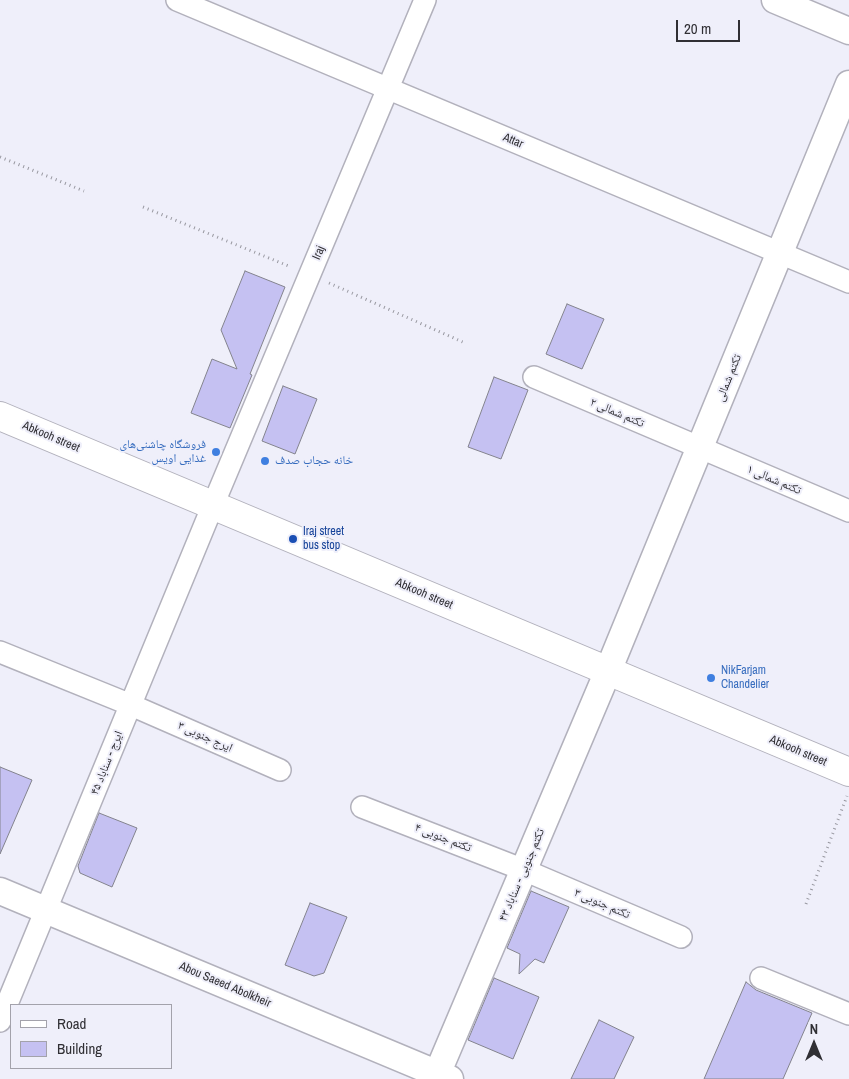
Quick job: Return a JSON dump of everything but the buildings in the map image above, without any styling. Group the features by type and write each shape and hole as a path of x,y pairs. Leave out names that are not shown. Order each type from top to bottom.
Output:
{"main road":[{"name":"Abkooh street","path":"0,416 849,772"}],"street":[{"name":"Attar","path":"177,0 849,282"},
{"name":"Iraj","path":"213,506 425,0"},
{"path":"775,0 849,31"},
{"name":"تکتم شمالی","path":"608,671 849,84"},
{"name":"تکتم شمالی ۲","path":"534,377 699,448"},
{"name":"تکتم شمالی ۱","path":"699,448 849,511"},
{"name":"ایرج - سناباد ۴۵","path":"0,1021 213,506"},
{"name":"ایرج جنوبی ۳","path":"0,652 131,705 280,770"},
{"name":"تکتم جنوبی - سناباد ۴۳","path":"441,1077 524,870 608,671"},
{"name":"تکتم جنوبی ۴","path":"362,806 524,870"},
{"name":"تکتم جنوبی ۳","path":"524,870 681,937"},
{"name":"Abou Saeed Abolkheir","path":"0,891 441,1077"},
{"path":"761,978 849,1014"}],"path":[{"path":"0,158 84,191"},
{"path":"143,207 310,275 465,343"},
{"path":"806,904 849,790"}],"place":[{"name":"فروشگاه چاشنی‌های غذایی اویس","path":"216,452"},
{"name":"خانه حجاب صدف","path":"265,461"},
{"name":"Iraj street bus stop","path":"293,539"},
{"name":"NikFarjam Chandelier","path":"711,678"}]}
